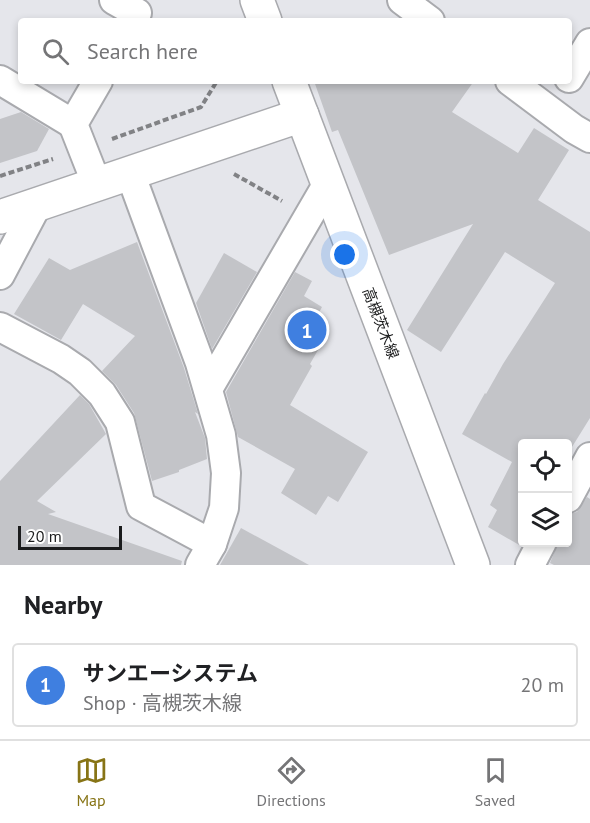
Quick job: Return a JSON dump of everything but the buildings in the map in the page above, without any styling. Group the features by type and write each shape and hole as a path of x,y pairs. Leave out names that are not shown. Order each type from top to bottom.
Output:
{"main road":[{"path":"257,0 265,18"},
{"name":"高槻茨木線","path":"290,84 473,565"},
{"path":"0,217 302,115"}],"street":[{"path":"572,73 590,44"},
{"path":"0,80 73,124 97,185"},
{"path":"73,124 96,84"},
{"path":"514,84 574,129 590,138"},
{"path":"549,110 565,84"},
{"path":"0,327 61,359 80,372 102,394 120,422 141,506 206,555 224,508 226,473 221,435 200,363 130,173"},
{"path":"208,389 328,183"},
{"path":"0,275 37,205"},
{"path":"570,493 590,458"},
{"path":"530,565 540,547"}],"place":[{"name":"サンエーシステム","path":"307,330"}]}
